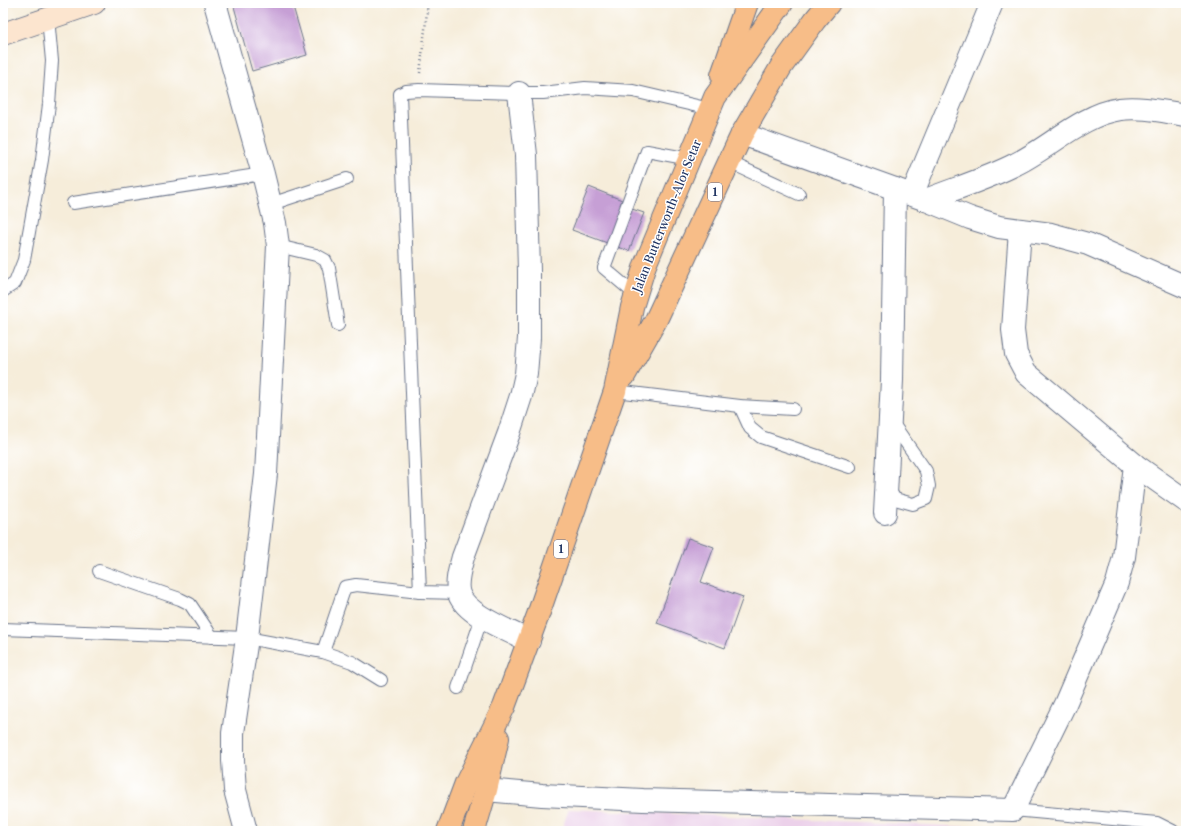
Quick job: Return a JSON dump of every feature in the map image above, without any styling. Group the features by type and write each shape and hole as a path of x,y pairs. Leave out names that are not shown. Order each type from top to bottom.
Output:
{"main road":[{"path":"3,34 94,3"},
{"path":"712,103 748,3"},
{"name":"Jalan Butterworth-Alor Setar","path":"615,391 632,307 645,265 712,103 782,3"},
{"name":"1","path":"448,831 466,783 504,707 529,641 615,391 656,320 742,134 782,67 829,3"},
{"name":"1","path":"474,831 486,790 504,707"}],"street":[{"path":"215,3 271,204 278,246 266,474 247,638 234,733 233,761 235,790 246,831"},
{"path":"885,513 890,420 911,195 992,3"},
{"path":"519,93 526,155 529,271 526,374 521,396 509,433 463,557 459,573 459,593 466,606 482,617 529,641"},
{"path":"911,195 1016,164 1090,119 1105,112 1136,108 1186,115"},
{"path":"742,134 970,218 999,227 1050,234 1088,244 1186,288"},
{"path":"1020,230 1013,330 1016,354 1026,373 1135,465 1186,501"},
{"path":"486,790 542,796 1013,810 1065,704 1117,583 1124,556 1135,465"}],"lane":[{"path":"3,291 15,282 24,260 42,160 49,104 52,62 48,18"},
{"path":"420,592 400,94 406,91 419,90 543,93 584,88 633,91 712,103"},
{"path":"636,295 604,268 647,151 690,159"},
{"path":"729,162 799,194"},
{"path":"73,203 263,174"},
{"path":"271,204 347,179"},
{"path":"278,246 316,255 325,260 329,268 338,325"},
{"path":"615,391 740,406 793,409"},
{"path":"740,406 750,428 761,437 850,467"},
{"path":"886,485 895,499 913,504 926,499 929,486 926,471 890,420"},
{"path":"99,571 180,598 190,604 212,637"},
{"path":"323,652 346,587 356,585 420,592 459,593"},
{"path":"458,688 482,617"},
{"path":"3,629 247,638 323,652 352,662 381,680"},
{"path":"1013,810 1157,822 1173,831"}],"path":[{"path":"419,90 428,3"}],"shaded area":[{"path":"569,809 1061,831 561,831"}],"building":[{"path":"233,3 292,3 307,55 252,71"},
{"path":"589,187 622,200 620,205 644,213 629,251 572,230"},
{"path":"688,538 714,547 701,582 743,597 725,648 657,623"}]}
